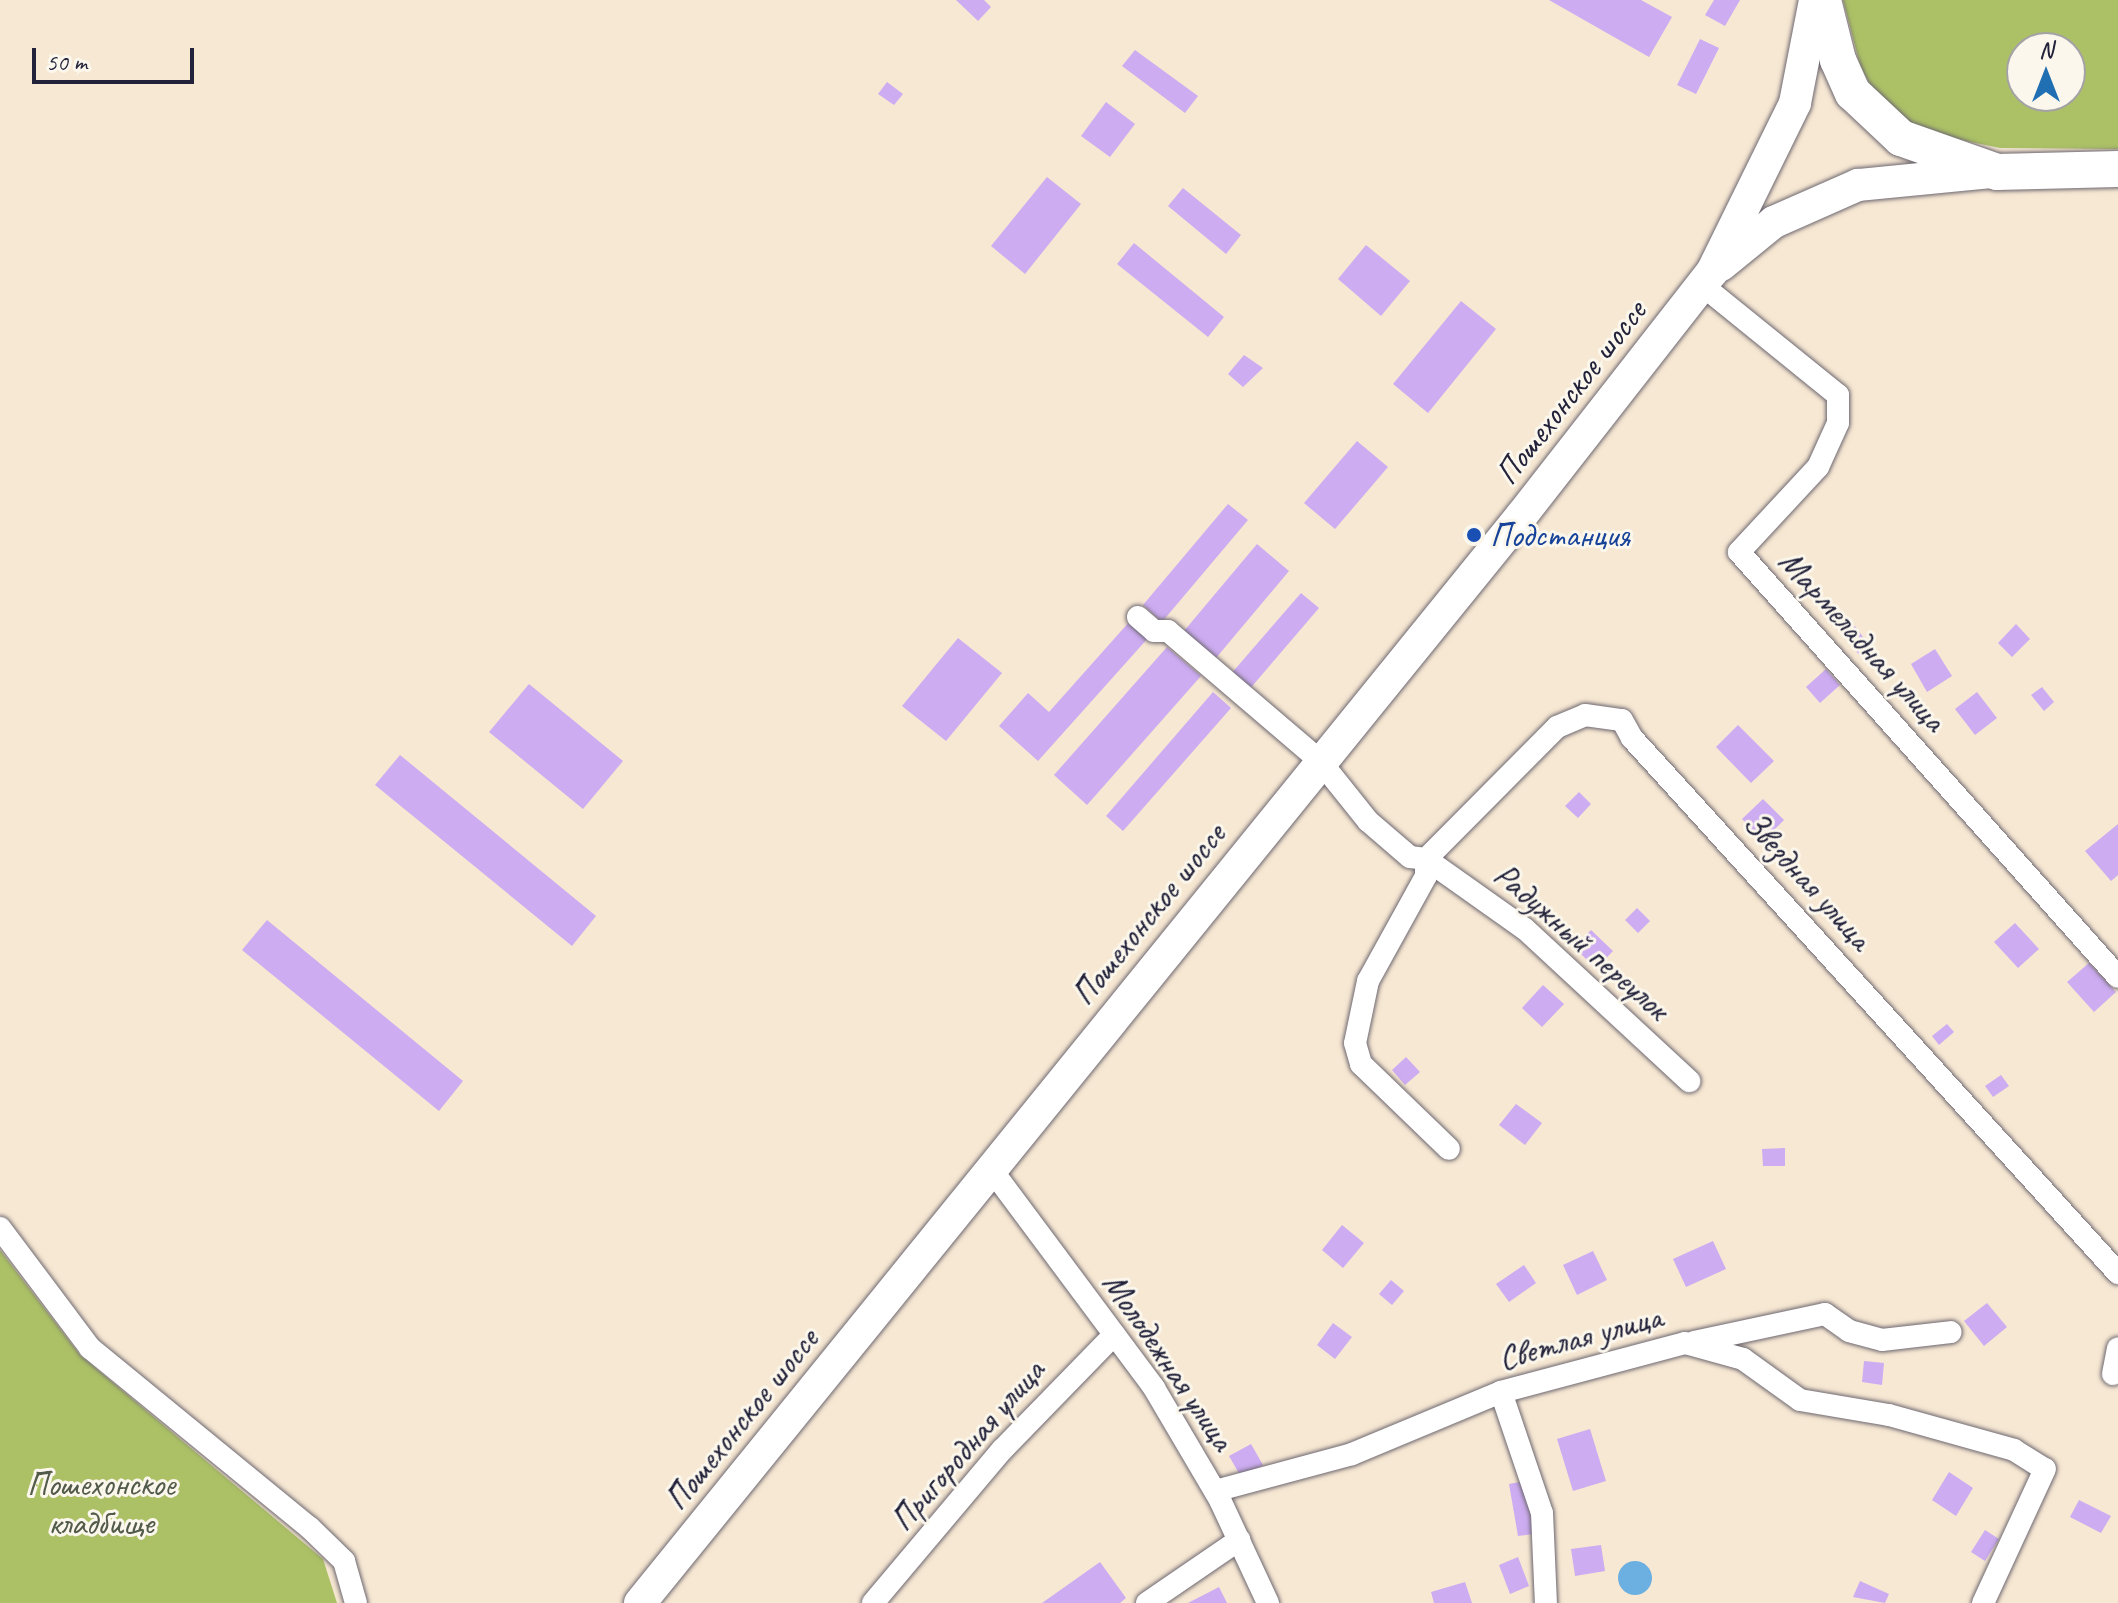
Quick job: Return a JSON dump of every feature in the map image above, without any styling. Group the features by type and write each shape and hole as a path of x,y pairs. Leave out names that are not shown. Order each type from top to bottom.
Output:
{"main road":[{"path":"1823,0 1844,77 1875,119 1916,146 1997,172 2118,169"}],"street":[{"path":"1707,278 1795,103 1815,0"},
{"path":"1707,278 1774,222 1847,188 1886,179 1997,172"},
{"name":"Пошехонское шоссе","path":"640,1603 1707,278"},
{"name":"Мармеладная улица","path":"1707,278 1838,395 1838,423 1818,467 1739,552 2118,977"},
{"name":"Радужный переулок","path":"1138,617 1154,631 1168,631 1320,761 1368,821 1410,857 1426,859 1525,929 1689,1081"},
{"name":"Звездная улица","path":"1426,859 1557,727 1585,715 1622,720 1632,738 2118,1273"},
{"path":"1426,859 1426,876 1368,981 1355,1043 1368,1072 1449,1149"},
{"name":"Молодежная улица","path":"991,1169 1154,1388 1215,1491 1268,1603"},
{"path":"0,1228 90,1348 309,1527 344,1561 356,1603"},
{"path":"1685,1343 1825,1314 1849,1331 1882,1340 1951,1332"},
{"name":"Пригородная улица","path":"873,1603 1002,1450 1114,1335"},
{"name":"Светлая улица","path":"1215,1491 1352,1454 1501,1392 1685,1343 1743,1359 1800,1400 1917,1423 2014,1450 2045,1469 1983,1603"},
{"path":"2113,1374 2118,1348"},
{"path":"1501,1392 1542,1513 1546,1603"},
{"path":"1147,1603 1239,1540"}],"green space":[{"path":"1843,0 2118,0 2118,149 2000,148 1932,134 1906,120 1872,88 1860,65"},
{"name":"Пошехонское кладбище","path":"0,1250 80,1355 323,1559 337,1603 0,1603"}],"water":[{"path":"1635,1561 1647,1566 1652,1578 1647,1590 1635,1595 1623,1590 1618,1578 1623,1566"}],"building":[{"path":"956,0 984,0 991,7 978,21"},
{"path":"1549,0 1641,0 1672,17 1649,57"},
{"path":"1714,0 1740,0 1725,26 1705,15"},
{"path":"1700,39 1719,48 1696,94 1677,85"},
{"path":"1135,50 1198,96 1185,113 1122,66"},
{"path":"887,82 903,94 894,105 878,94"},
{"path":"1106,102 1135,124 1110,157 1081,136"},
{"path":"1047,177 1081,204 1025,274 991,246"},
{"path":"1183,188 1241,235 1226,254 1168,206"},
{"path":"1134,243 1224,317 1208,337 1117,264"},
{"path":"1366,245 1410,281 1381,316 1338,279"},
{"path":"1461,301 1496,329 1428,413 1393,384"},
{"path":"1244,355 1263,368 1243,387 1228,374"},
{"path":"1357,441 1388,467 1335,529 1304,503"},
{"path":"1228,504 1248,520 1162,622 1143,605"},
{"path":"1257,544 1289,571 1216,658 1184,631"},
{"path":"1301,593 1319,608 1248,691 1230,675"},
{"path":"1130,621 1149,637 1038,761 999,726 1028,693 1049,712"},
{"path":"2016,624 2030,639 2012,657 1998,643"},
{"path":"1855,626 1871,648 1860,656 1844,635"},
{"path":"958,638 1002,673 946,741 902,706"},
{"path":"1167,647 1201,676 1087,805 1054,775"},
{"path":"1935,649 1952,676 1927,692 1911,664"},
{"path":"1826,669 1840,685 1820,703 1806,687"},
{"path":"529,684 623,761 583,809 489,732"},
{"path":"2042,687 2054,702 2044,711 2031,695"},
{"path":"1213,692 1231,708 1123,831 1106,816"},
{"path":"1977,692 1997,718 1975,735 1955,709"},
{"path":"1738,725 1774,761 1751,783 1716,747"},
{"path":"400,755 596,916 572,946 375,785"},
{"path":"1579,792 1591,804 1578,818 1565,806"},
{"path":"1763,799 1784,820 1763,841 1742,819"},
{"path":"2118,824 2118,875 2111,881 2085,851"},
{"path":"1637,908 1650,921 1638,933 1625,920"},
{"path":"267,920 463,1081 439,1111 242,950"},
{"path":"2015,923 2039,949 2018,968 1994,942"},
{"path":"1591,930 1613,951 1596,969 1574,947"},
{"path":"2089,963 2116,992 2094,1012 2067,982"},
{"path":"1543,985 1564,1004 1542,1027 1522,1008"},
{"path":"1947,1024 1954,1032 1939,1045 1932,1036"},
{"path":"1406,1057 1420,1072 1405,1085 1392,1070"},
{"path":"2001,1075 2009,1086 1993,1097 1985,1086"},
{"path":"1516,1104 1542,1123 1525,1145 1499,1125"},
{"path":"1785,1148 1785,1166 1763,1166 1762,1149"},
{"path":"1342,1225 1364,1243 1343,1268 1322,1250"},
{"path":"1713,1241 1726,1269 1686,1287 1673,1259"},
{"path":"1593,1251 1607,1280 1577,1295 1563,1265"},
{"path":"1524,1265 1536,1283 1509,1302 1496,1284"},
{"path":"1391,1280 1404,1291 1392,1305 1379,1294"},
{"path":"1987,1303 2007,1327 1984,1346 1964,1321"},
{"path":"1333,1323 1352,1337 1335,1359 1317,1345"},
{"path":"1864,1361 1884,1363 1882,1385 1862,1382"},
{"path":"1590,1429 1606,1481 1573,1491 1557,1439"},
{"path":"1251,1444 1263,1465 1241,1477 1229,1456"},
{"path":"1949,1472 1973,1488 1956,1516 1932,1500"},
{"path":"1525,1481 1534,1534 1518,1536 1509,1484"},
{"path":"2079,1500 2111,1516 2101,1533 2070,1517"},
{"path":"1985,1530 1999,1539 1985,1561 1971,1552"},
{"path":"1601,1545 1605,1571 1575,1576 1571,1549"},
{"path":"1518,1557 1529,1586 1510,1594 1499,1565"},
{"path":"1100,1562 1126,1598 1120,1603 1042,1603"},
{"path":"1860,1581 1889,1594 1885,1603 1853,1597"},
{"path":"1465,1582 1472,1603 1434,1603 1431,1592"},
{"path":"1219,1587 1227,1603 1188,1603"}],"place":[{"name":"Подстанция","path":"1474,535"}]}
